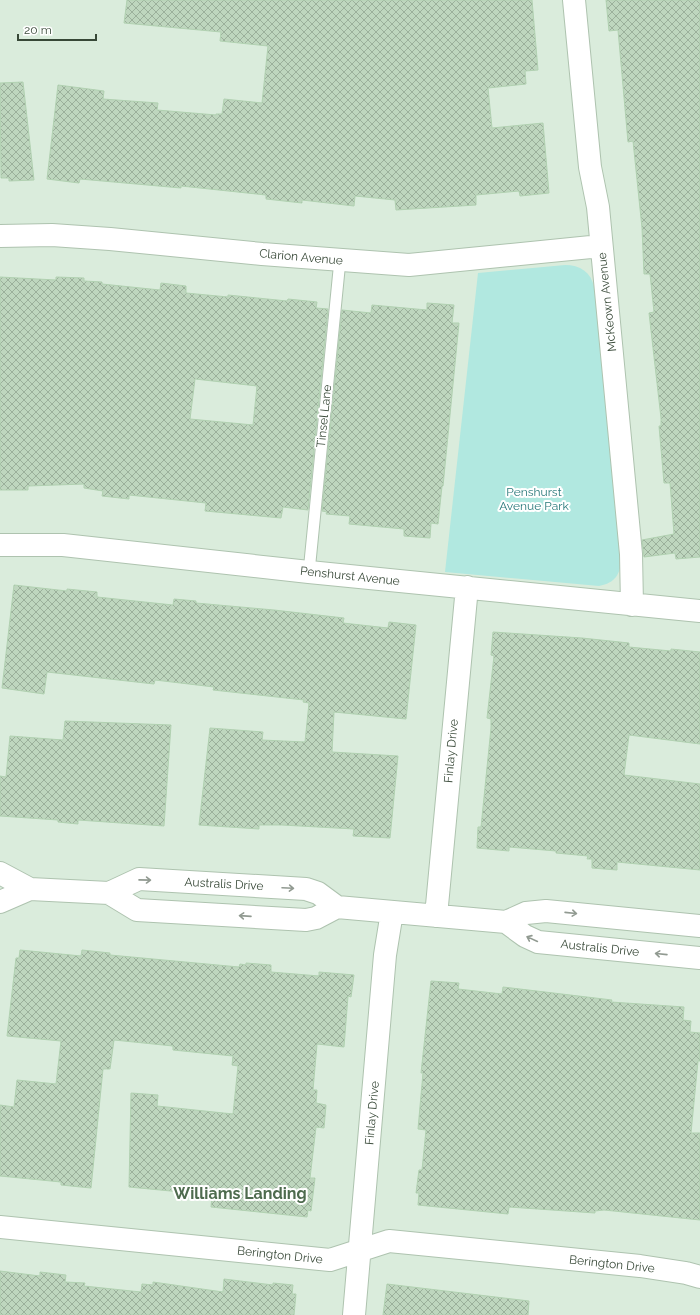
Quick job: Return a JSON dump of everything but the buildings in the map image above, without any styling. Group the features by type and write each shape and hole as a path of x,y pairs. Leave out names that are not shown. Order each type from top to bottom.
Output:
{"street":[{"name":"McKeown Avenue","path":"574,0 590,167 598,207 631,554 632,605"},
{"name":"Clarion Avenue","path":"0,236 52,236 110,239 340,260 401,264 427,264 601,246"},
{"name":"Penshurst Avenue","path":"0,545 63,546 700,611"},
{"name":"Finlay Drive","path":"436,916 467,587"},
{"name":"Australis Drive","path":"0,873 30,889 109,893 137,910 306,920 316,918 337,907 318,893 306,888 138,879 109,893"},
{"name":"Australis Drive","path":"0,902 30,889"},
{"path":"337,907 506,922 526,913 546,911 700,926"},
{"name":"Finlay Drive","path":"354,1315 361,1251 385,955 392,912"},
{"name":"Australis Drive","path":"506,922 525,936 538,942 700,958"},
{"name":"Berington Drive","path":"0,1227 330,1260 389,1241 640,1266 686,1273 700,1277"}],"lane":[{"name":"Tinsel Lane","path":"309,572 340,260"}],"shaded area":[{"path":"0,0 700,0 700,1315 0,1315"}],"green space":[{"name":"Penshurst Avenue Park","path":"565,265 575,266 584,270 593,282 594,287 621,558 620,569 613,580 605,585 599,586 445,572 478,273"}],"district":[{"name":"Williams Landing","path":"240,1193"}]}
